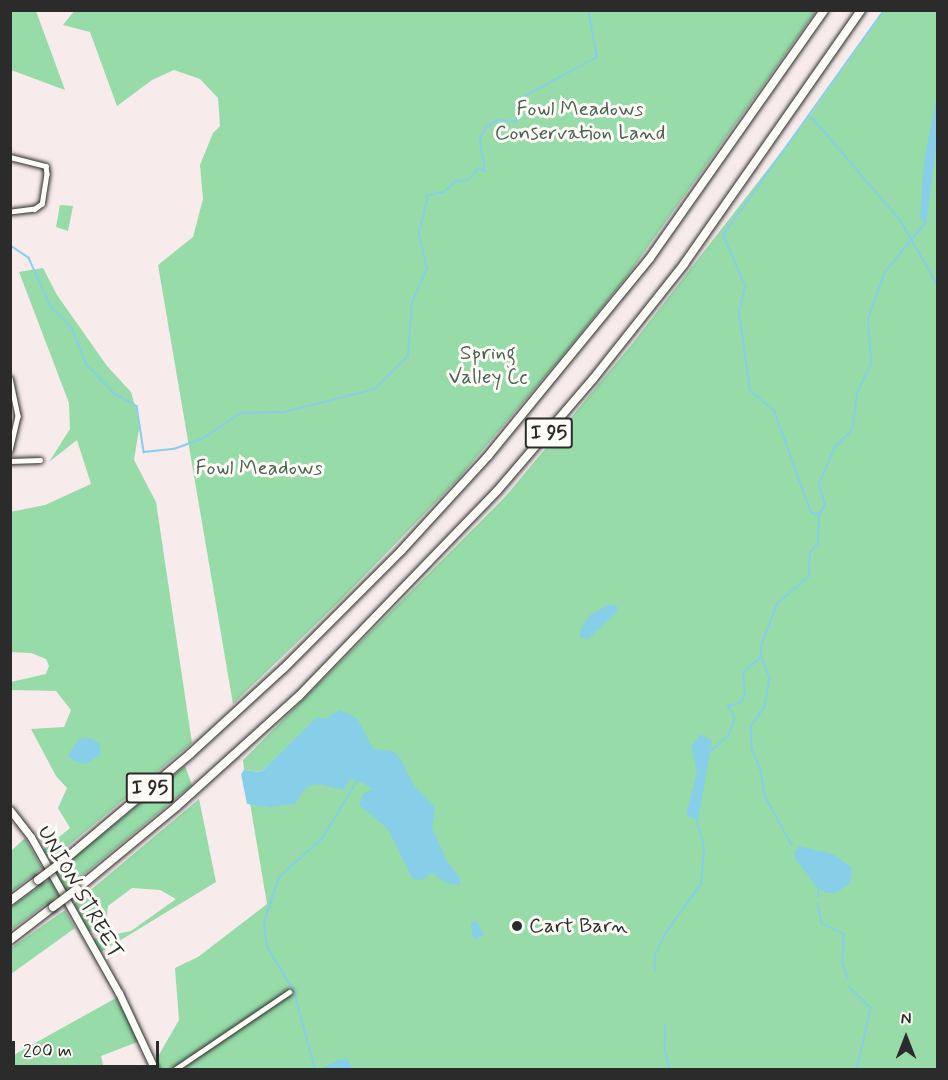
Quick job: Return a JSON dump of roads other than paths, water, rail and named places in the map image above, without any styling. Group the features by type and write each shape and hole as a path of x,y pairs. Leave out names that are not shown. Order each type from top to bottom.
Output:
{"highway":[{"name":"I 95","path":"10,901 63,861 190,754 284,668 395,558 488,456 650,258 824,10"},
{"name":"I 95","path":"10,940 77,889 279,715 384,612 485,505 662,293 861,10"}],"main road":[{"name":"UNION STREET","path":"10,810 31,837 118,993 155,1070"}],"street":[{"path":"10,157 46,166 42,204 35,209 10,212"},
{"path":"10,378 18,417 10,451"},
{"path":"10,461 40,460"},
{"path":"174,1070 289,992"}],"water":[{"path":"937,96 937,142 926,224 920,218 924,161"},
{"path":"610,604 618,607 616,613 588,639 580,637 580,630 590,615"},
{"path":"340,710 357,718 373,749 392,751 400,758 414,786 435,807 432,828 447,861 460,878 460,885 448,884 432,873 420,881 412,878 388,829 359,805 363,794 372,789 362,782 350,779 344,790 318,784 306,787 295,804 268,807 247,804 241,774 244,770 261,772 317,717 325,719"},
{"path":"701,734 712,741 698,821 687,816 687,810 697,772 691,746"},
{"path":"91,738 99,743 101,754 86,764 73,761 68,755 79,739"},
{"path":"799,846 833,854 852,868 850,883 836,893 826,893 816,886 796,859 794,852"},
{"path":"477,922 484,935 474,940 470,923"},
{"path":"340,1059 348,1060 352,1068 321,1069"}],"waterway":[{"path":"10,245 29,258 51,307 72,328 87,365 115,394 137,406 144,452 174,449 202,439 241,413 284,412 375,389 408,356 412,302 427,269 419,234 428,195 444,192 456,181 468,180 479,168 485,171 480,138 486,127 498,120 516,122 516,101 597,57 588,10"},
{"path":"818,515 811,513 774,411 750,391 739,313 745,286 723,235 884,10"},
{"path":"811,116 901,221 938,285"},
{"path":"710,752 728,736 735,719 728,706 740,703 745,695 743,673 761,657 761,646 777,604 809,576 810,553 818,543 819,515 825,505 819,484 835,447 852,430 857,393 871,364 868,319 885,272 925,223"},
{"path":"762,658 770,678 765,707 751,727 752,748 761,770 765,796 792,845"},
{"path":"315,1070 294,992 267,947 264,922 279,877 322,839 357,781"},
{"path":"655,970 654,957 665,934 701,884 704,848 696,819"},
{"path":"818,897 819,886"},
{"path":"818,904 822,923 844,934 843,964 848,977"},
{"path":"849,986 871,1008 857,1070"},
{"path":"666,1024 665,1048 670,1070"}],"place":[{"name":"Cart Barn","path":"517,926"}],"park label":[{"name":"Fowl Meadows Conservation Land","path":"580,121"},
{"name":"Spring Valley Cc","path":"488,365"},
{"name":"Fowl Meadows","path":"259,468"}]}
